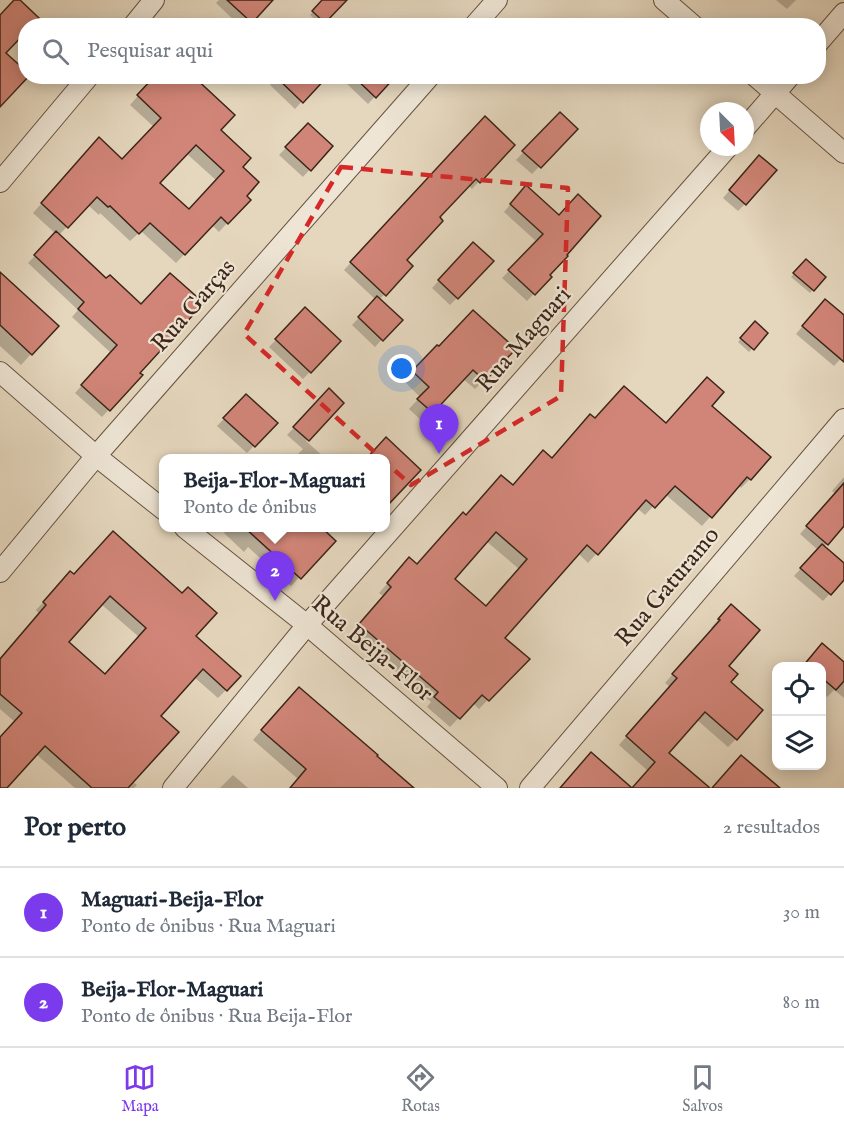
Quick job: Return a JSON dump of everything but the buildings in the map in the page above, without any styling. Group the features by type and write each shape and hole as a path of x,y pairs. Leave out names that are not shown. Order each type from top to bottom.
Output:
{"street":[{"path":"139,18 154,0"},
{"path":"481,18 497,0"},
{"path":"664,0 685,18"},
{"path":"826,35 844,13"},
{"path":"0,182 82,84"},
{"name":"Rua Garças","path":"0,572 96,456 422,84"},
{"path":"763,84 844,153"},
{"path":"754,118 783,84"},
{"name":"Rua Maguari","path":"390,531 720,156"},
{"path":"0,372 96,456 159,506"},
{"name":"Rua Gaturamo","path":"530,788 844,418"},
{"name":"Rua Beija-Flor","path":"190,532 307,625 496,788"},
{"name":"Rua Maguari","path":"173,788 307,625 389,532"}],"highlighted area":[{"path":"341,167 568,188 561,396 411,485 244,334"}],"place":[{"name":"Maguari-Beija-Flor","path":"439,454"},
{"name":"Beija-Flor-Maguari","path":"275,601"}]}
